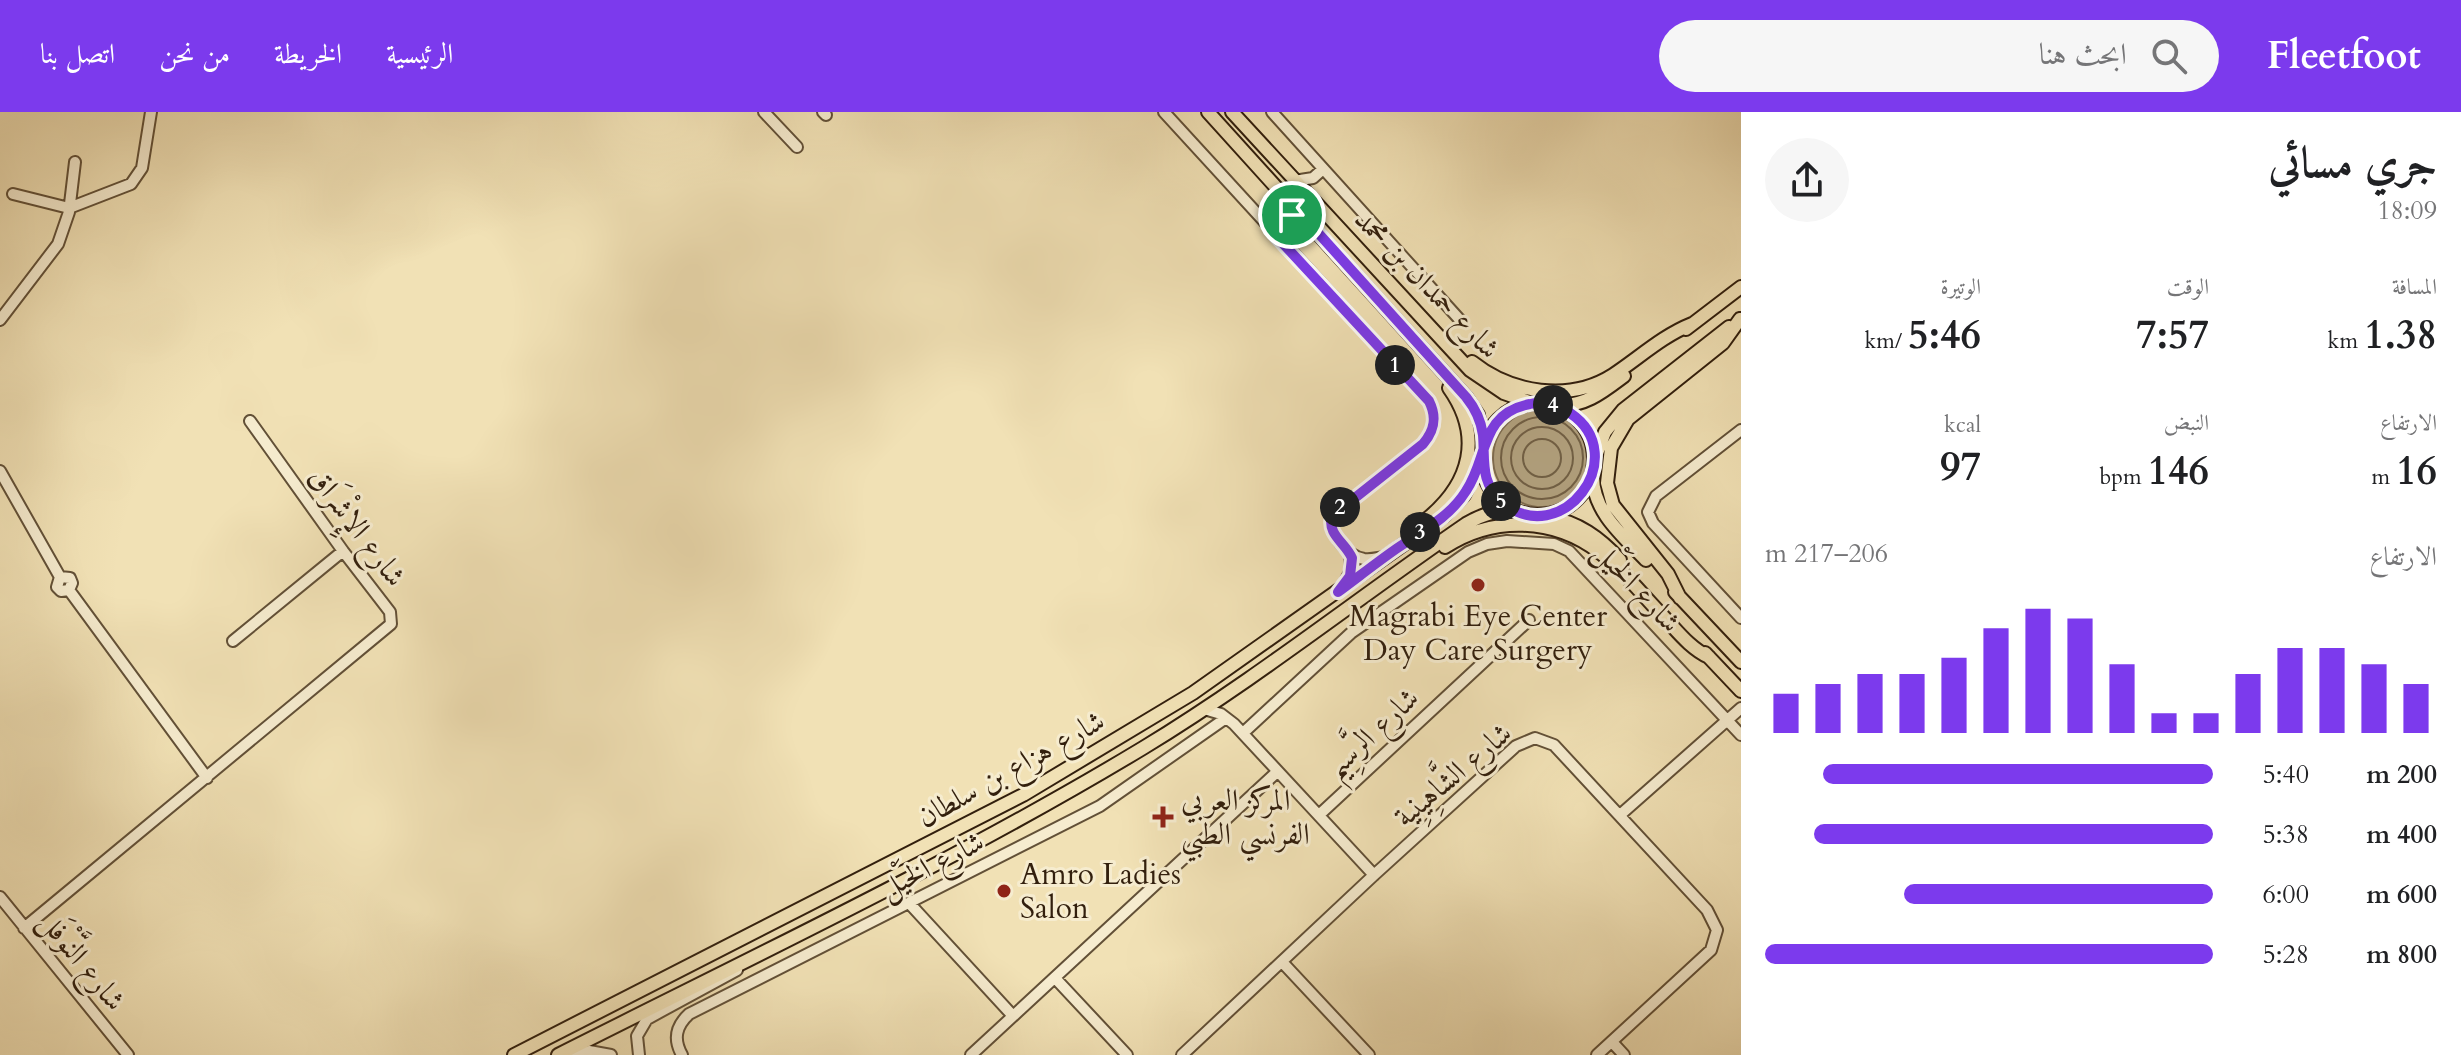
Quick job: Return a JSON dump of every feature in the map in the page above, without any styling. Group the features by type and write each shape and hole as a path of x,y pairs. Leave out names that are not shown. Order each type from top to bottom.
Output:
{"main road":[{"name":"شارع حمدان بن محمد","path":"1208,112 1473,406 1481,426 1482,453"},
{"name":"شارع حمدان بن محمد","path":"1232,112 1478,377 1504,393 1532,403"},
{"path":"1741,287 1591,398 1565,405 1532,403 1515,407 1500,417 1489,431 1482,453 1484,475 1503,503 1518,512 1578,526 1600,540 1741,691"},
{"path":"1396,292 1415,305 1482,369 1508,383 1538,390 1568,391 1597,383 1692,324"},
{"path":"1382,305 1399,332 1456,398 1466,421 1469,445 1465,469 1454,492 1438,510 1407,532 1389,554"},
{"path":"1541,516 1568,507 1580,498 1605,432 1623,410 1740,318"},
{"path":"1680,598 1668,574 1613,505 1607,483 1611,448 1628,419 1723,343 1740,318"},
{"path":"1551,404 1574,415 1589,435 1594,466 1593,484 1600,508 1741,662"},
{"name":"شارع هزاع بن سلطان","path":"514,1055 1023,795 1193,693 1455,506 1472,483 1482,453"},
{"name":"شارع هزاع بن سلطان","path":"558,1055 993,834 1088,781 1204,709 1478,517 1504,510 1518,512"},
{"path":"1404,568 1420,563 1462,537 1488,527 1517,524 1562,532 1587,543 1609,560 1690,645 1709,657"}],"street":[{"path":"13,194 69,208 127,186 137,179 142,168 151,112"},
{"path":"764,112 797,147"},
{"path":"1164,112 1429,401 1433,409 1434,428 1423,444 1332,516 1330,522 1333,533 1350,553 1365,559 1389,554"},
{"path":"1272,112 1460,320"},
{"path":"0,320 53,254 63,234 75,162"},
{"path":"1294,181 1313,178 1323,169"},
{"path":"1310,196 1313,178"},
{"path":"1288,226 1292,204"},
{"path":"1276,236 1288,226 1310,224"},
{"name":"شارع الإِشْرَاق","path":"24,928 391,624 390,612 250,421"},
{"path":"1741,430 1656,496 1648,512 1653,523 1741,618"},
{"path":"0,471 60,577 57,587 64,592 69,590 207,778"},
{"name":"شارع الخَيْل","path":"1243,733 1322,659 1372,618 1468,552 1487,544 1507,541 1554,544 1569,551 1741,735"},
{"path":"233,641 343,551"},
{"path":"1338,592 1351,570 1350,553"},
{"name":"شارع الرَّسِيم","path":"1319,815 1529,620"},
{"path":"1226,718 1227,703 1233,689"},
{"path":"1620,815 1739,708 1741,691"},
{"path":"1204,709 1216,711 1243,733 1374,875"},
{"name":"شارع الخَيْل","path":"682,1055 676,1035 678,1027 689,1014 1100,806 1226,718"},
{"name":"شارع الشَّاهِينِية","path":"1182,1055 1516,746 1530,739 1545,740 1554,745 1712,916 1717,937 1711,950 1597,1055"},
{"path":"971,1055 1277,772"},
{"name":"شارع النَّوْفَل","path":"0,897 128,1055"},
{"path":"910,904 1013,1016"},
{"path":"639,1055 637,1036 647,1019 728,977 753,956"},
{"path":"1283,963 1369,1055"},
{"path":"1055,978 1127,1055"},
{"path":"1612,1042 1624,1055"},
{"path":"575,1055 589,1051 611,1055"}],"water":[{"path":"1542,409 1561,412 1577,423 1588,439 1591,458 1588,477 1577,493 1561,504 1542,507 1523,504 1507,493 1496,477 1493,458 1496,439 1507,423 1523,412"}],"place":[{"name":"Magrabi Eye Center Day Care Surgery","path":"1478,585"},
{"name":"المركز العربي الفرنسي الطبي","path":"1163,817"},
{"name":"Amro Ladies Salon","path":"1004,891"}],"route":[{"path":"1292,215 1288,226 1276,236 1429,401 1435,419 1430,437 1423,444 1332,516 1333,533 1352,558 1350,576 1338,592 1455,506 1472,483 1482,459 1489,431 1500,417 1515,407 1532,403 1551,404 1574,415 1582,424 1589,435 1595,459 1588,486 1580,498 1568,507 1541,516 1518,512 1503,503 1484,475 1482,459 1483,437 1473,406 1292,204 1292,215"}]}
